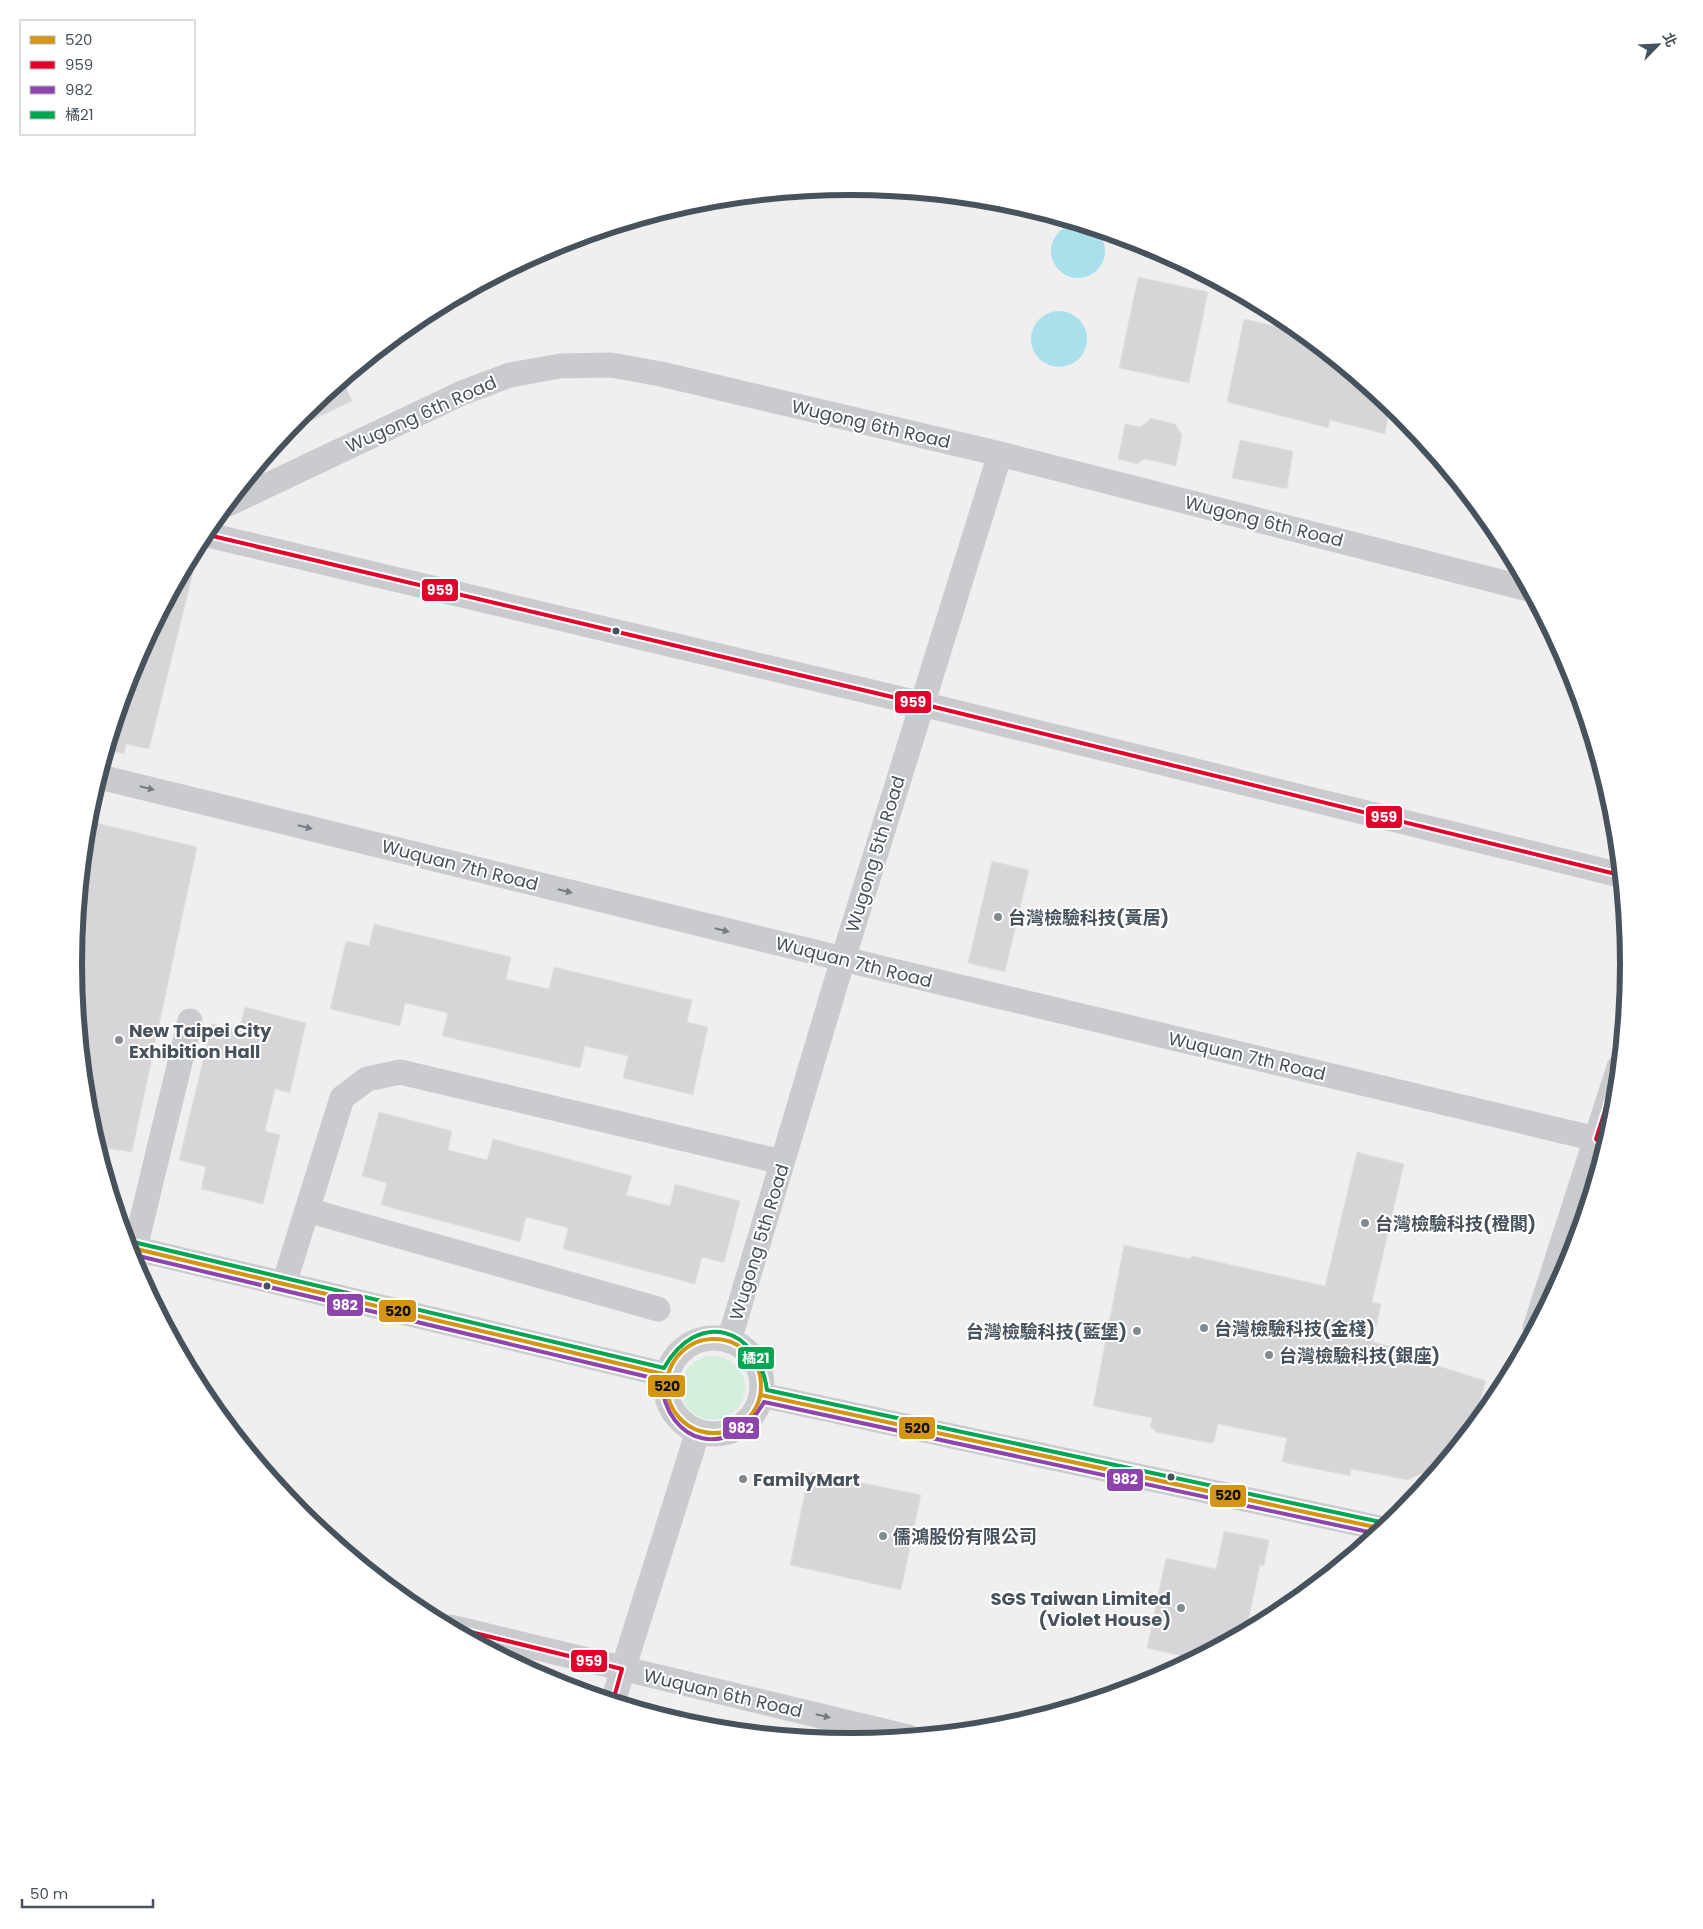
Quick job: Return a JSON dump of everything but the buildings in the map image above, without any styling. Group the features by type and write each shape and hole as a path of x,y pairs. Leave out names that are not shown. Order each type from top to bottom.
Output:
{"street":[{"name":"Wugong 6th Road","path":"239,499 462,393 510,375 560,366 611,366 661,374 1000,454 1521,587"},
{"name":"Wugong 5th Road","path":"729,1340 843,959 1000,454"},
{"path":"213,536 922,704 1615,874"},
{"name":"Wuquan 7th Road","path":"106,778 1599,1144"},
{"path":"133,1239 190,1021"},
{"path":"284,1284 342,1098 367,1079 400,1072 782,1162"},
{"path":"1550,1284 1596,1154"},
{"path":"307,1210 658,1309"},
{"path":"137,1249 667,1375"},
{"path":"716,1338 729,1340 741,1347 751,1357 761,1382 761,1395 752,1414 738,1427 725,1433 711,1434 698,1431 676,1415 669,1402 666,1389 667,1375 672,1362 690,1343 716,1338"},
{"path":"761,1395 1375,1527"},
{"path":"614,1696 698,1431"},
{"name":"Wuquan 6th Road","path":"474,1634 889,1733"}],"green space":[{"path":"707,1356 719,1356 736,1365 743,1376 745,1388 743,1400 736,1411 719,1420 707,1420 695,1415 686,1406 681,1394 681,1382 686,1370 695,1361"}],"water":[{"path":"1067,227 1100,236 1105,246 1105,256 1100,266 1093,273 1083,278 1073,278 1063,273 1056,266 1051,256 1053,241 1059,232"},
{"path":"1059,311 1070,313 1079,319 1085,328 1087,339 1085,350 1079,359 1070,365 1059,367 1048,365 1039,359 1033,350 1031,339 1033,328 1039,319 1048,313"}],"transit line":[{"name":"959","path":"213,536 922,704 1615,874"},
{"name":"959","path":"1599,1142 1596,1139 1608,1100"},
{"name":"橘21","path":"135,1242 664,1368 678,1349 693,1338 709,1332 724,1333 739,1339 752,1351 761,1368 767,1390 1381,1522"},
{"name":"520","path":"137,1249 667,1375"},
{"name":"982","path":"140,1256 661,1380 666,1403 675,1420 687,1432 702,1438 719,1439 735,1433 751,1421 764,1402 1370,1532"},
{"name":"520","path":"705,1339 723,1339 748,1352 758,1368 761,1386 758,1404 748,1420 723,1433 705,1433 680,1420 667,1395 667,1377 680,1352 705,1339"},
{"name":"520","path":"761,1395 1375,1527"},
{"name":"959","path":"471,1632 622,1669 614,1696"}],"place":[{"name":"台灣檢驗科技(黃居)","path":"998,917"},
{"name":"New Taipei City Exhibition Hall","path":"119,1040"},
{"name":"台灣檢驗科技(橙閣)","path":"1365,1223"},
{"name":"台灣檢驗科技(金棧)","path":"1204,1328"},
{"name":"台灣檢驗科技(藍堡)","path":"1137,1331"},
{"name":"台灣檢驗科技(銀座)","path":"1269,1355"},
{"name":"FamilyMart","path":"743,1479"},
{"name":"儒鴻股份有限公司","path":"883,1536"},
{"name":"SGS Taiwan Limited (Violet House)","path":"1181,1608"}]}
